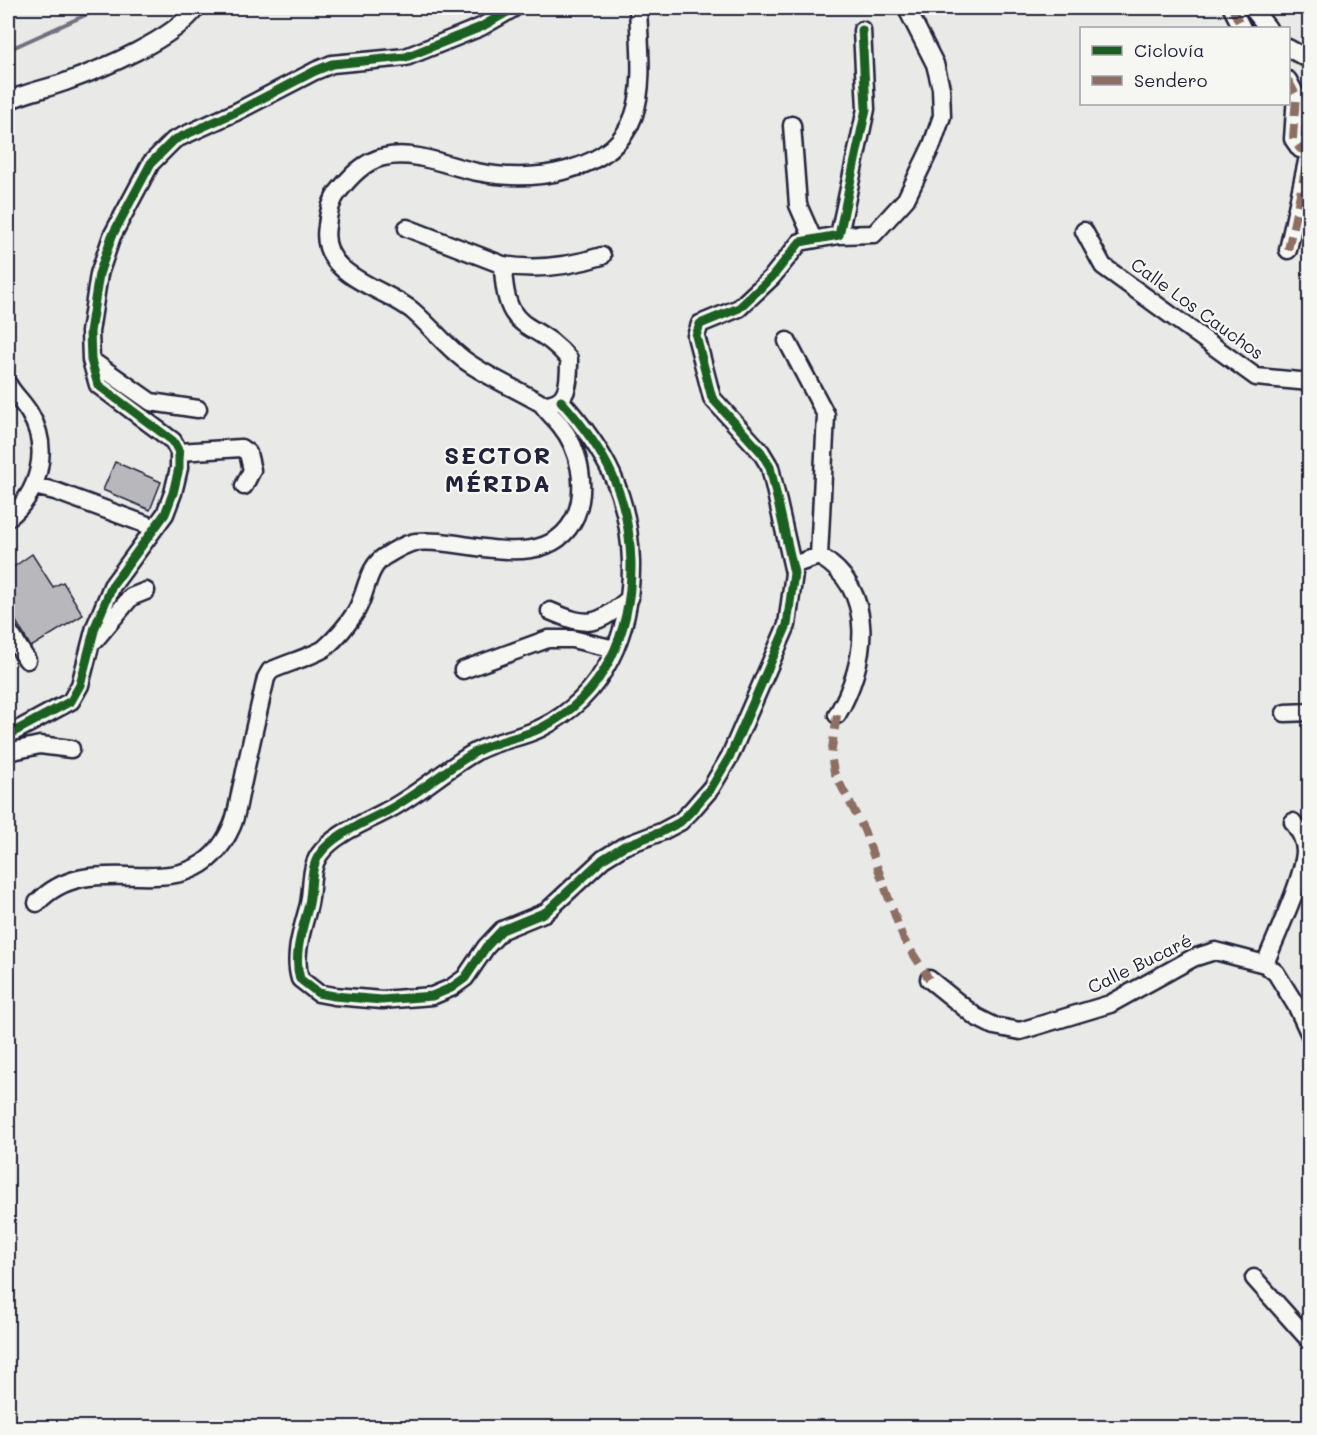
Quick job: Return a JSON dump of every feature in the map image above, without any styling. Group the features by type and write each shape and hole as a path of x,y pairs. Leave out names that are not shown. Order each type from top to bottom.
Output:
{"street":[{"path":"8,101 66,82 158,40 181,24 196,8"},
{"path":"8,735 71,701 80,685 91,645 112,586 153,526 165,514 173,493 179,468 179,452 173,441 98,385 91,360 90,332 99,274 112,236 151,163 174,140 236,112 315,71 332,64 406,57 481,27 514,8"},
{"path":"37,903 53,888 72,878 92,874 168,877 193,867 214,852 233,824 266,678 270,671 325,647 354,614 364,594 370,574 384,556 414,542 454,544 495,551 520,551 554,540 573,520 581,502 580,466 561,426 542,404 464,360 412,310 356,279 336,262 325,236 334,197 347,180 369,162 383,157 401,154 503,177 564,170 591,163 616,147 631,124 638,101 641,73 638,8"},
{"path":"1232,8 1242,27"},
{"path":"1252,8 1267,27"},
{"path":"561,401 585,427 618,484 625,504 630,527 630,598 622,634 606,667 564,716 537,730 504,739 477,751 402,803 330,842 317,857 297,957 300,979 318,993 382,1000 432,996 450,988 465,978 486,947 502,930 546,912 603,859 624,846 680,822 711,788 730,756 787,625 792,599 792,565 770,467 761,452 712,398 696,336 700,324 739,308 764,286 800,242 839,235 874,234 906,199 932,146 942,116 941,88 935,64 907,9"},
{"path":"839,235 866,109 862,30"},
{"path":"1290,49 1310,60"},
{"path":"1288,250 1309,152 1300,149 1293,139 1296,95 1290,84"},
{"path":"792,125 798,205 813,239"},
{"path":"407,228 503,265 532,268 568,266 602,255"},
{"name":"Calle Los Cauchos","path":"1084,231 1103,266 1256,377 1310,382"},
{"path":"503,265 504,281 512,313 522,325 550,341 569,359 569,375 561,401 555,404 542,404"},
{"path":"787,341 826,415 819,556"},
{"path":"91,360 151,402 198,409"},
{"path":"8,384 30,412 37,426 41,455 34,486 22,505 8,518"},
{"path":"179,452 241,448 248,453 252,470 244,486"},
{"path":"34,486 55,491 153,526"},
{"path":"792,565 819,556 831,563 853,592 863,630 861,649 846,699 837,715"},
{"path":"91,645 131,597 146,591"},
{"path":"550,611 575,622 587,624 598,622 630,598"},
{"path":"8,630 27,660"},
{"path":"463,670 548,639 572,639 615,649"},
{"path":"1285,713 1310,712"},
{"path":"8,752 40,745 71,749"},
{"path":"1293,822 1303,836 1305,853 1292,895 1265,964 1285,986 1310,1035"},
{"name":"Calle Bucaré","path":"929,979 976,1017 994,1026 1020,1031 1110,1004 1193,957 1215,951 1265,964"},
{"path":"1254,1278 1310,1341"}],"building":[{"path":"115,462 161,482 150,510 103,490"},
{"path":"32,554 53,587 63,582 83,615 31,647 8,607 8,571"}],"waterway":[{"path":"8,50 101,8"}],"marked path":[{"path":"1232,8 1242,27"},
{"path":"1290,84 1296,95 1293,139 1300,149 1310,152"},
{"path":"1288,250 1309,152"},
{"path":"837,715 831,755 834,772 864,830 903,938 929,979"}],"cycle path":[{"path":"8,735 71,701 80,685 95,627 112,586 165,514 173,493 179,468 179,452 173,441 98,385 91,360 90,332 99,274 112,236 151,163 174,140 236,112 315,71 332,64 406,57 481,27 514,8"},
{"path":"561,401 577,419 602,456 620,494 626,515 631,562 630,588 620,636 598,680 563,715 541,728 477,751 390,809 342,834 325,847 316,861 312,874 297,961 300,979 318,993 382,1000 432,996 451,988 465,978 486,947 502,930 546,912 603,859 624,846 680,822 711,788 730,756 787,625 794,573 770,467 761,452 712,398 696,336 700,324 739,308 772,277 800,242 839,235 866,109 862,30"}],"district":[{"name":"SECTOR MÉRIDA","path":"498,470"}]}
